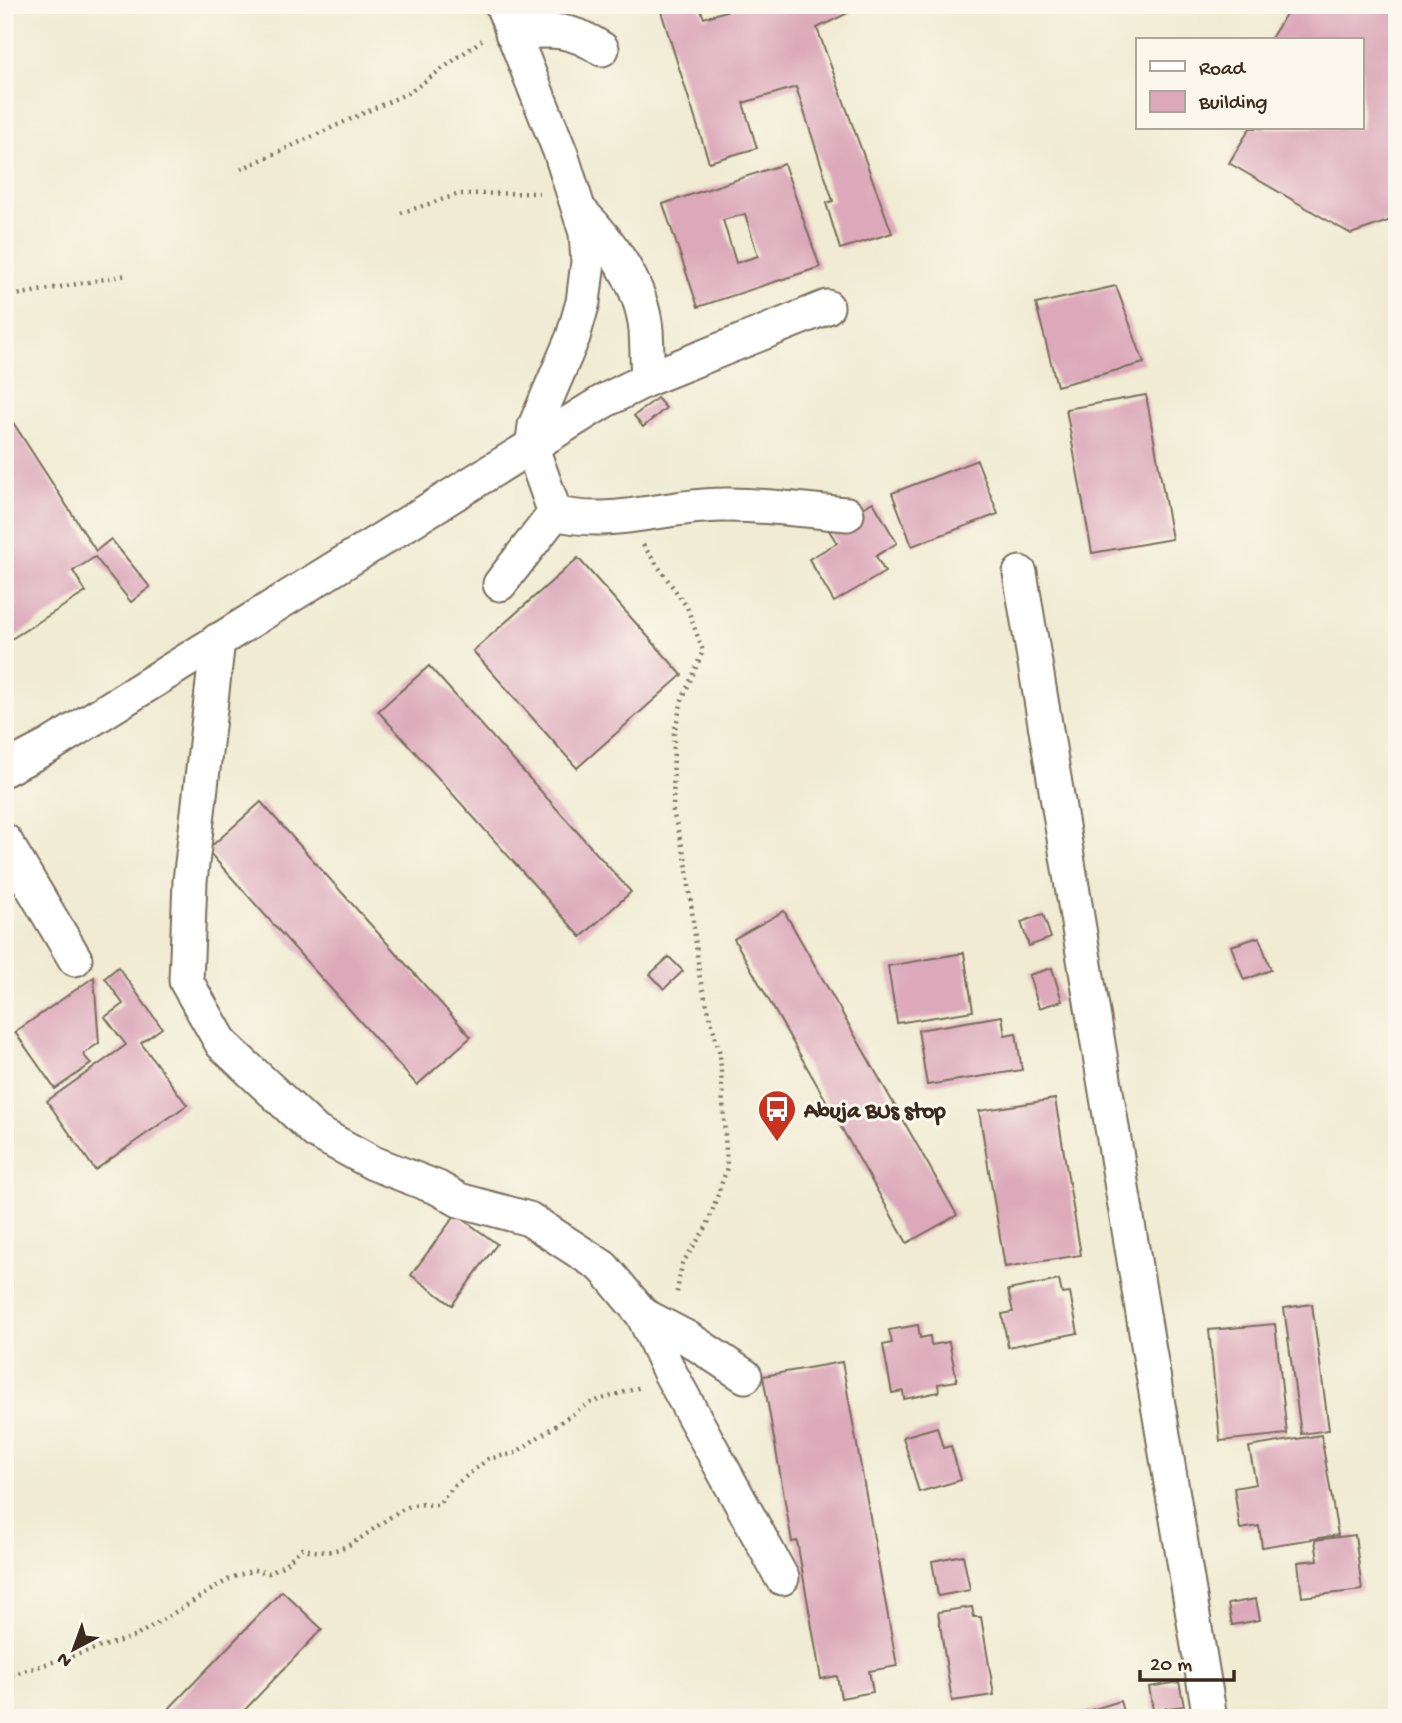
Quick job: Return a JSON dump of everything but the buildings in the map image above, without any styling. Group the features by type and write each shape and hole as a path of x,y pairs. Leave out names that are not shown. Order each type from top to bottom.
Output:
{"street":[{"path":"507,19 580,34 602,49"},
{"path":"507,19 578,202 588,262 583,302 573,337 535,426 532,448 555,513"},
{"path":"578,202 600,230 632,286 646,328 648,379"},
{"path":"5,769 49,746 604,401 648,379 827,306"},
{"path":"555,513 569,517 624,517 722,505 847,514"},
{"path":"500,584 555,513"},
{"path":"1020,573 1210,1718"},
{"path":"218,640 190,881 186,981 222,1044 316,1132 373,1163 439,1188 460,1200 530,1219 603,1267 657,1322 745,1376"},
{"path":"5,841 75,959"},
{"path":"657,1322 669,1371 782,1578"}],"path":[{"path":"241,169 410,92 466,54 507,19"},
{"path":"401,213 459,194 578,202"},
{"path":"5,297 127,275"},
{"path":"624,517 687,607 704,651 682,700 674,733 673,812 686,861 700,979 720,1054 727,1168 707,1226 682,1264 657,1322"},
{"path":"5,1677 136,1636 231,1577 254,1570 269,1573 284,1565 302,1548 331,1553 348,1547 412,1505 438,1505 454,1486 488,1459 515,1453 589,1403 645,1386 669,1371"}],"place":[{"name":"Abuja BUs stop","path":"777,1143"}]}
